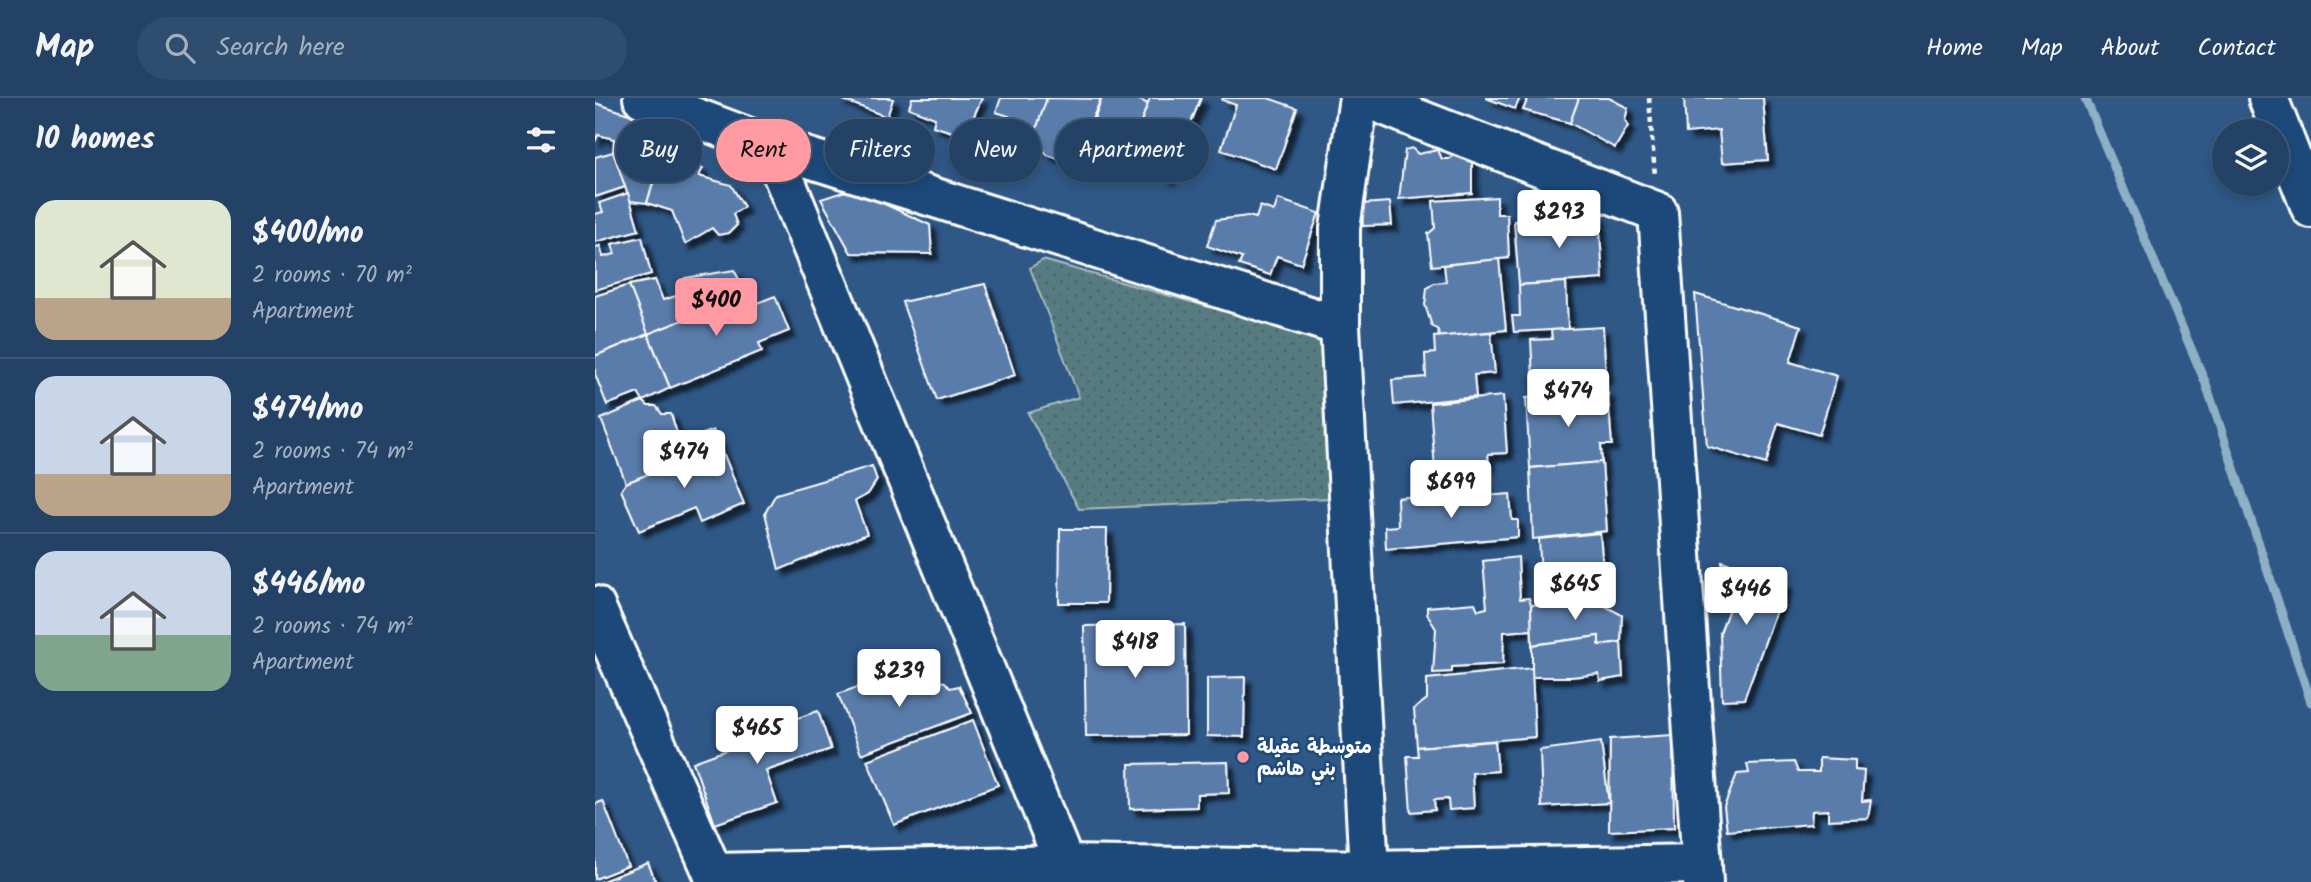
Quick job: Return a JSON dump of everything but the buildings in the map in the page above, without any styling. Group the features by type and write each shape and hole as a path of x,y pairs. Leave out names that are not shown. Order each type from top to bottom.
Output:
{"street":[{"path":"643,98 716,125"},
{"path":"1359,98 1340,228 1340,326 1369,870"},
{"path":"595,606 715,878 1065,865 1702,873 1658,212 1405,114 1375,98"},
{"path":"2268,98 2309,192"},
{"path":"811,159 1340,326"},
{"path":"786,182 1065,865"}],"path":[{"path":"1649,98 1658,212"}],"green space":[{"path":"1043,260 1322,339 1332,498 1079,509 1028,413 1079,397 1030,268"}],"waterway":[{"path":"2085,98 2206,384 2311,702"}],"place":[{"name":"متوسطة عقيلة بني هاشم","path":"1243,757"}]}
